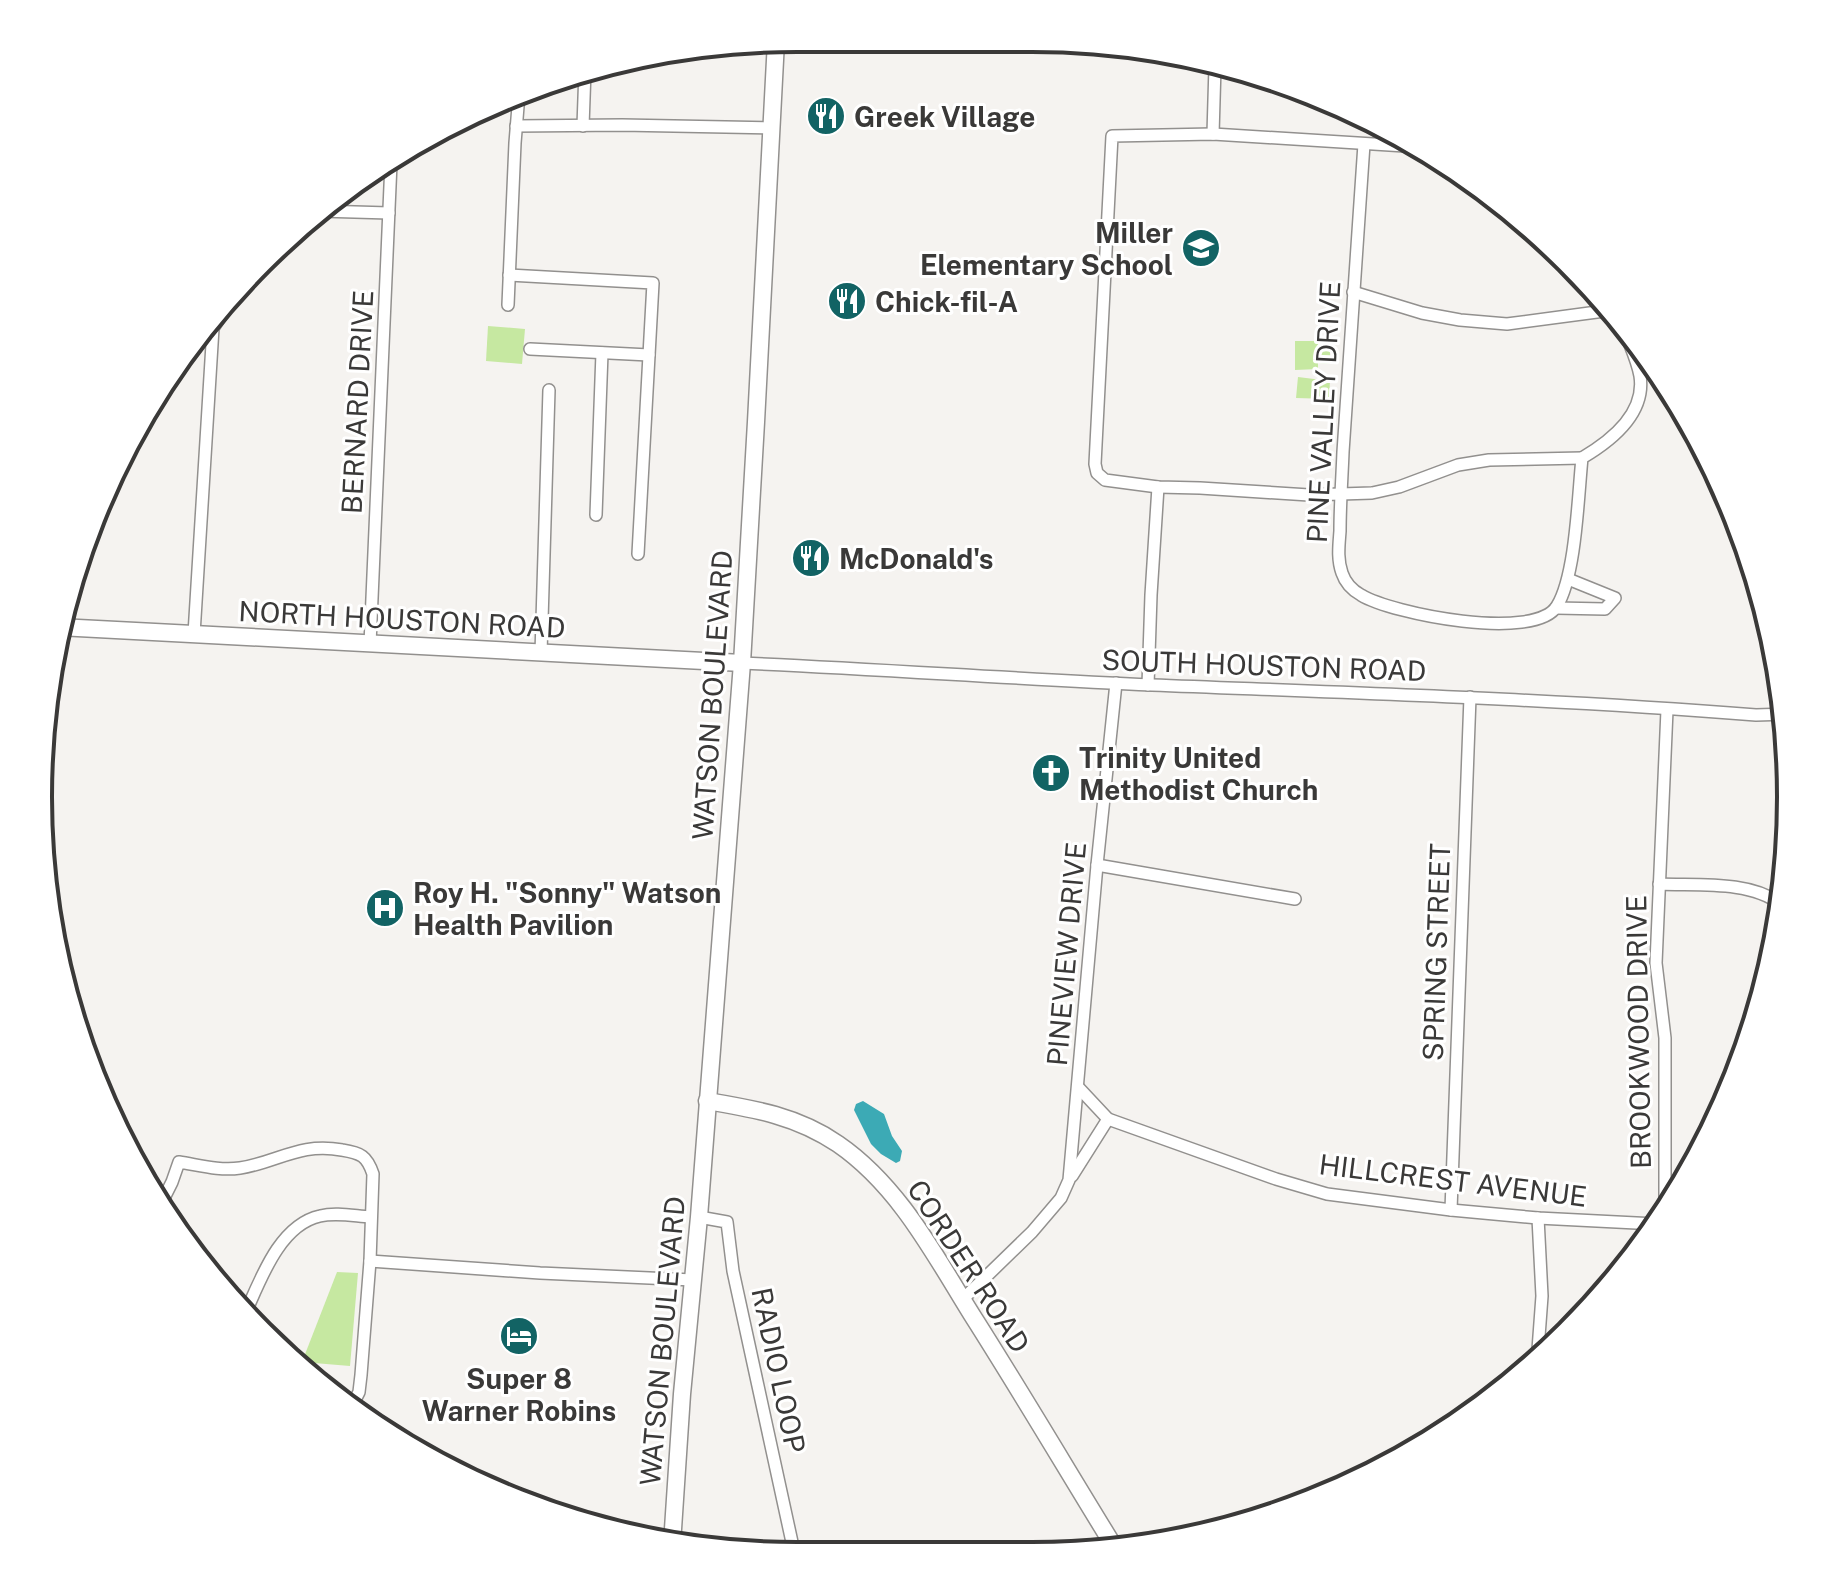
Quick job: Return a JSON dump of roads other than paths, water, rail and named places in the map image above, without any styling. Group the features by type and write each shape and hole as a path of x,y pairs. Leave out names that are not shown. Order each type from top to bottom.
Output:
{"main road":[{"name":"WATSON BOULEVARD","path":"673,1531 742,663 775,53"},
{"name":"NORTH HOUSTON ROAD","path":"72,628 742,663"},
{"name":"CORDER ROAD","path":"707,1101 770,1112 825,1136 860,1160 894,1195 963,1299 1109,1538"}],"street":[{"path":"1213,134 1215,75"},
{"path":"583,126 585,83"},
{"path":"508,305 518,107"},
{"path":"516,126 771,128"},
{"path":"1393,146 1213,134 1112,136 1097,473 1105,480 1158,487 1341,495 1399,487 1458,465 1489,460 1582,458 1603,446 1626,423 1639,400 1640,378 1633,358"},
{"name":"PINE VALLEY DRIVE","path":"1364,144 1341,495 1339,561 1343,576 1351,589 1363,597 1397,610 1485,625 1539,619 1556,608"},
{"name":"BERNARD DRIVE","path":"370,644 391,173"},
{"path":"336,211 389,213"},
{"path":"509,275 653,283 638,554"},
{"path":"1353,292 1422,313 1507,324 1597,312"},
{"path":"194,634 213,335"},
{"path":"530,349 649,355"},
{"path":"596,515 602,353"},
{"path":"541,653 549,390"},
{"path":"1568,579 1615,598 1605,609 1556,608 1568,579 1582,458"},
{"path":"1148,685 1158,487"},
{"name":"SOUTH HOUSTON ROAD","path":"742,663 1772,714"},
{"name":"PINEVIEW DRIVE","path":"1069,1180 1116,683"},
{"name":"SPRING STREET","path":"1451,1210 1470,697"},
{"name":"BROOKWOOD DRIVE","path":"1665,1189 1665,1038 1656,963 1667,710"},
{"path":"1097,865 1295,899"},
{"path":"1659,884 1720,885 1770,898"},
{"name":"HILLCREST AVENUE","path":"1078,1087 1108,1119 1327,1194 1451,1210 1642,1223"},
{"path":"963,1299 1032,1232 1061,1198 1108,1119"},
{"path":"167,1193 179,1162 225,1169 244,1167 310,1148 330,1147 362,1155 369,1162 373,1174 370,1261 361,1375 356,1397"},
{"path":"250,1303 276,1250 303,1223 319,1216 370,1217"},
{"name":"RADIO LOOP","path":"699,1217 727,1222 733,1271 792,1542"},
{"path":"1538,1218 1542,1296 1539,1343"},
{"path":"370,1261 693,1280"}],"water":[{"path":"863,1101 884,1114 892,1136 902,1151 900,1161 896,1163 871,1144 854,1110 856,1104"}],"place":[{"name":"Greek Village","path":"826,116"},
{"name":"Miller Elementary School","path":"1201,248"},
{"name":"Chick-fil-A","path":"847,301"},
{"name":"McDonald's","path":"811,558"},
{"name":"Trinity United Methodist Church","path":"1051,773"},
{"name":"Roy H. \"Sonny\" Watson Health Pavilion","path":"385,908"},
{"name":"Super 8 Warner Robins","path":"519,1336"}]}
